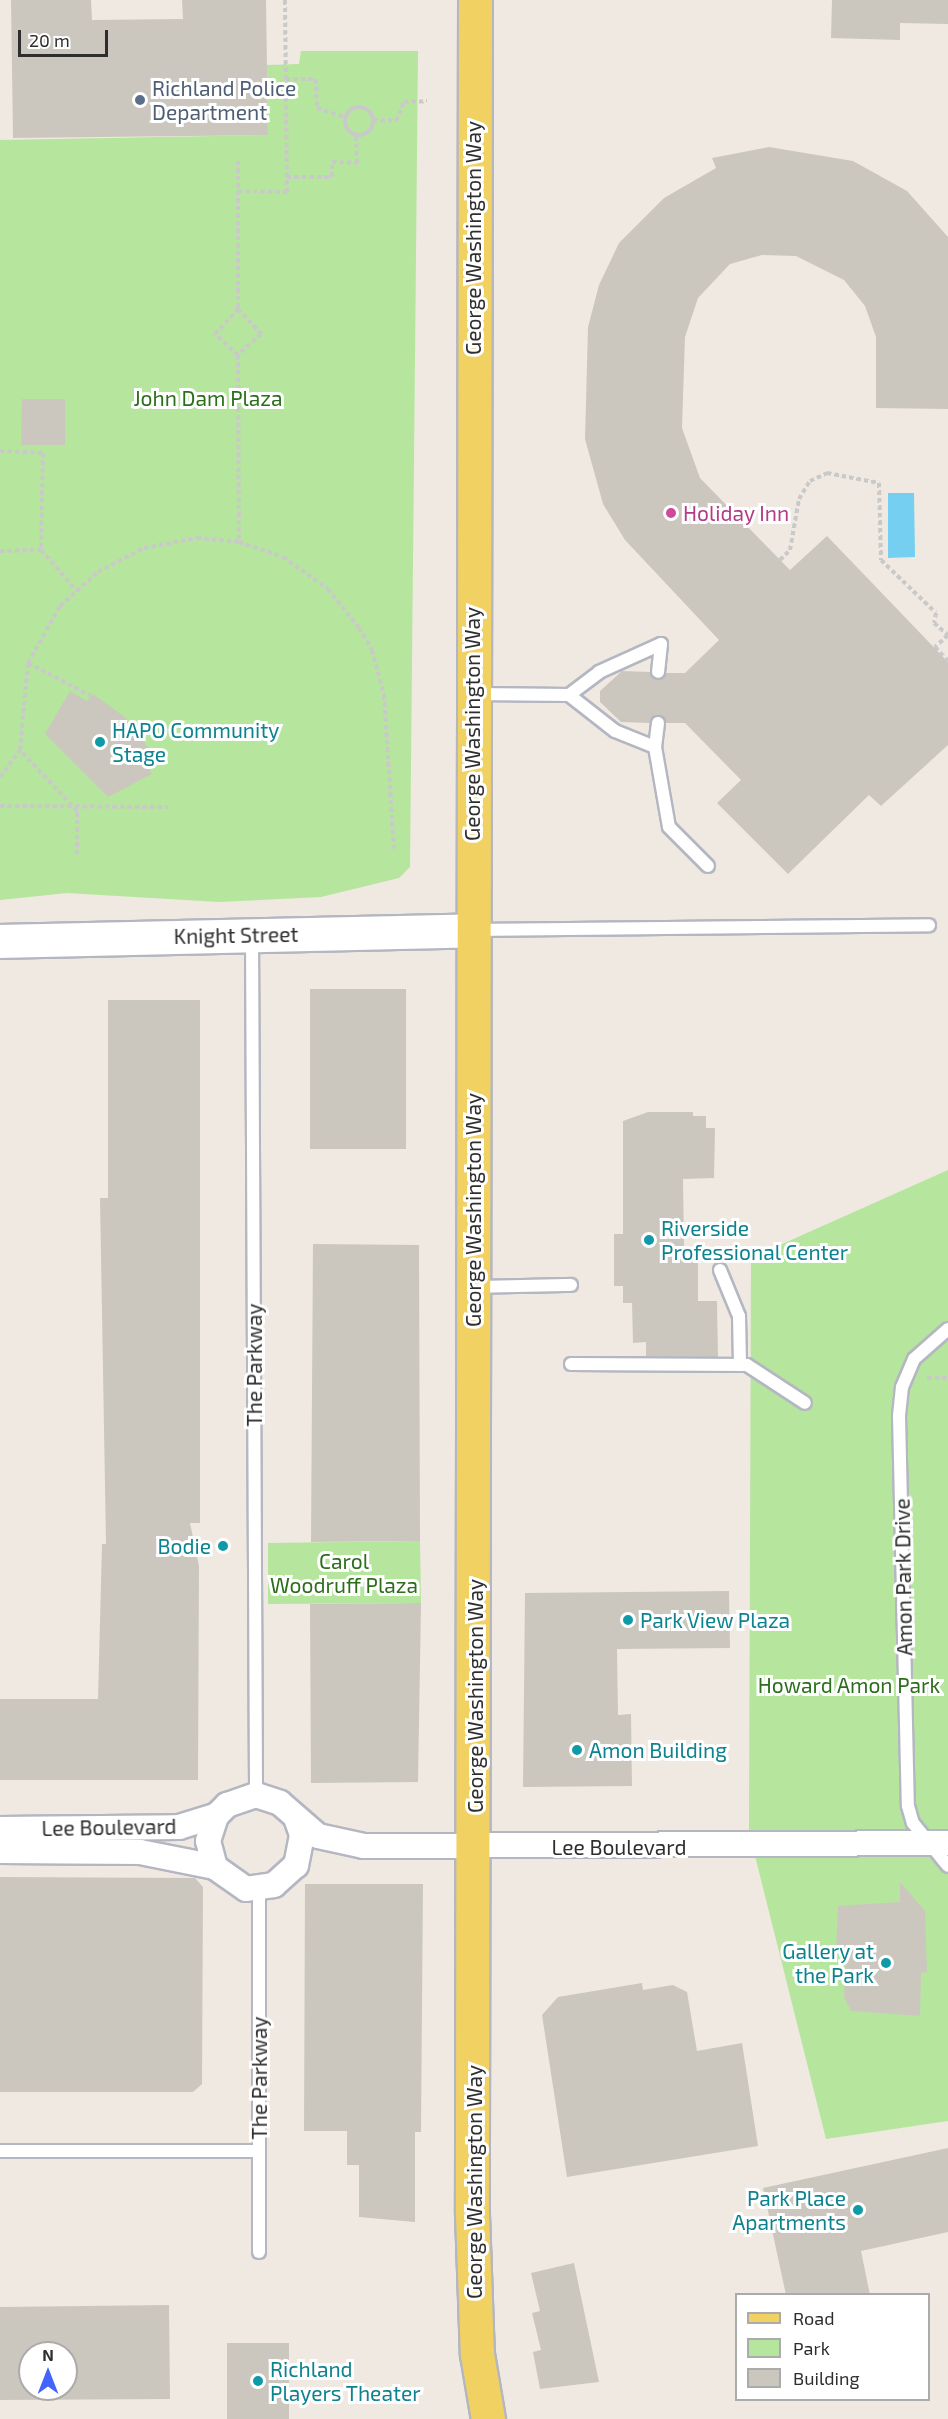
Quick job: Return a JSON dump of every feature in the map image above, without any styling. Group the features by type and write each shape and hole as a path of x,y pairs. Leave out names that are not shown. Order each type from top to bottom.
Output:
{"main road":[{"name":"George Washington Way","path":"475,0 472,930 476,1847 473,2293 488,2419"}],"street":[{"name":"Knight Street","path":"0,941 472,930"},
{"name":"Lee Boulevard","path":"215,1867 208,1841 216,1816 227,1805 256,1795 280,1803 297,1821 318,1836 348,1845 476,1847 939,1843"},
{"name":"Lee Boulevard","path":"0,1829 179,1827 216,1816"},
{"path":"259,1889 280,1881 296,1865 302,1835 297,1821"},
{"name":"Lee Boulevard","path":"0,1851 140,1852 215,1867 234,1884 259,1889"}],"lane":[{"path":"569,695 599,672 661,644 658,672"},
{"path":"472,694 569,695 615,731 655,747"},
{"path":"658,723 655,747 669,827 708,866"},
{"path":"472,930 929,925"},
{"name":"The Parkway","path":"252,934 256,1795"},
{"path":"720,1270 739,1316 740,1365"},
{"path":"473,1287 571,1286"},
{"name":"Amon Park Drive","path":"948,1329 914,1359 900,1405 908,1806 939,1843 948,1866"},
{"path":"571,1364 740,1365 805,1403"},
{"name":"The Parkway","path":"0,2151 259,2151 259,1889"},
{"path":"259,2151 259,2252"}],"path":[{"path":"238,191 287,192 285,0"},
{"path":"286,79 316,79 317,108 331,108 345,117"},
{"path":"287,177 332,177 332,162 357,163 356,135 346,126 345,117 354,107 363,107 373,120 396,121 405,102 427,101"},
{"path":"356,135 368,131 373,120"},
{"path":"238,161 238,309 261,334 238,355"},
{"path":"238,309 215,334 238,355 239,543"},
{"path":"0,452 43,453 41,550 76,590"},
{"path":"780,561 790,550 799,499 810,481 827,473 879,483 881,561 936,614 934,623 948,635 935,647 948,661"},
{"path":"0,777 20,750 28,663 49,622 76,590 144,548 197,538 239,543 304,569 345,607 372,650 384,695 394,849"},
{"path":"0,551 41,550"},
{"path":"28,663 91,696"},
{"path":"20,750 73,807 77,854"},
{"path":"0,806 168,807"}],"green space":[{"name":"John Dam Plaza","path":"301,51 418,51 410,867 399,878 321,897 219,902 67,893 0,900 0,140 268,135 267,65 299,64"},
{"name":"Howard Amon Park","path":"948,1170 948,2121 826,2139 749,1832 751,1258"},
{"name":"Carol Woodruff Plaza","path":"420,1541 421,1603 268,1604 268,1543"}],"water":[{"path":"888,493 914,493 915,557 888,558"}],"building":[{"name":"Richland Police Department","path":"11,0 91,0 92,20 183,19 182,0 266,0 268,135 13,138"},
{"path":"832,0 948,0 948,24 900,23 900,40 831,38"},
{"name":"Holiday Inn","path":"769,147 853,161 907,191 948,237 948,409 876,408 876,337 865,306 844,280 796,256 762,255 730,264 698,298 685,337 682,428 700,478 790,570 827,536 948,662 948,745 881,806 869,795 788,874 717,803 741,780 685,723 666,723 658,715 650,723 621,722 600,702 600,691 622,671 650,672 658,680 666,673 685,673 719,640 625,540 603,504 585,439 588,327 599,285 619,243 664,198 716,168 712,158"},
{"path":"22,399 65,399 65,445 21,445"},
{"name":"HAPO Community Stage","path":"70,691 87,701 93,694 126,718 150,750 142,756 152,774 108,797 45,734"},
{"path":"310,989 406,989 406,1149 310,1149"},
{"path":"108,1000 200,1000 200,1523 190,1523 199,1566 198,1780 0,1780 0,1699 98,1699 102,1544 106,1544 100,1198 108,1198"},
{"name":"Riverside Professional Center","path":"648,1112 693,1112 693,1116 706,1116 706,1128 715,1128 714,1178 683,1179 684,1246 698,1246 698,1301 717,1301 718,1357 646,1356 646,1342 633,1343 632,1303 623,1303 623,1286 614,1286 614,1234 623,1234 623,1121"},
{"path":"313,1244 419,1245 420,1541 311,1542"},
{"path":"729,1591 730,1648 617,1649 618,1715 631,1714 632,1786 523,1787 525,1593"},
{"path":"421,1603 418,1782 311,1783 310,1604"},
{"path":"0,1877 195,1878 203,1887 202,2084 193,2092 0,2092"},
{"name":"Gallery at the Park","path":"900,1882 925,1911 927,1972 921,1973 920,2016 851,2011 844,1997 846,1953 836,1953 838,1906 900,1902"},
{"path":"305,1884 423,1884 421,2132 415,2132 415,2222 359,2217 359,2165 347,2165 347,2131 304,2131"},
{"path":"642,1983 643,1990 673,1985 687,1992 697,2051 742,2043 758,2146 567,2177 542,2015 558,1997"},
{"name":"Park Place Apartments","path":"948,2148 948,2232 861,2251 870,2293 786,2293 763,2188"},
{"path":"574,2263 599,2382 540,2389 533,2352 541,2350 532,2313 540,2311 531,2273"},
{"path":"169,2305 170,2399 78,2400 78,2341 18,2341 18,2400 0,2400 0,2307"},
{"name":"Richland Players Theater","path":"227,2343 289,2343 289,2419 227,2419"}],"place":[{"name":"Richland Police Department","path":"140,100"},
{"name":"Holiday Inn","path":"671,513"},
{"name":"HAPO Community Stage","path":"100,742"},
{"name":"Riverside Professional Center","path":"649,1240"},
{"name":"Bodie","path":"223,1546"},
{"name":"Park View Plaza","path":"628,1620"},
{"name":"Amon Building","path":"577,1750"},
{"name":"Gallery at the Park","path":"886,1963"},
{"name":"Park Place Apartments","path":"858,2210"},
{"name":"Richland Players Theater","path":"258,2381"}]}
